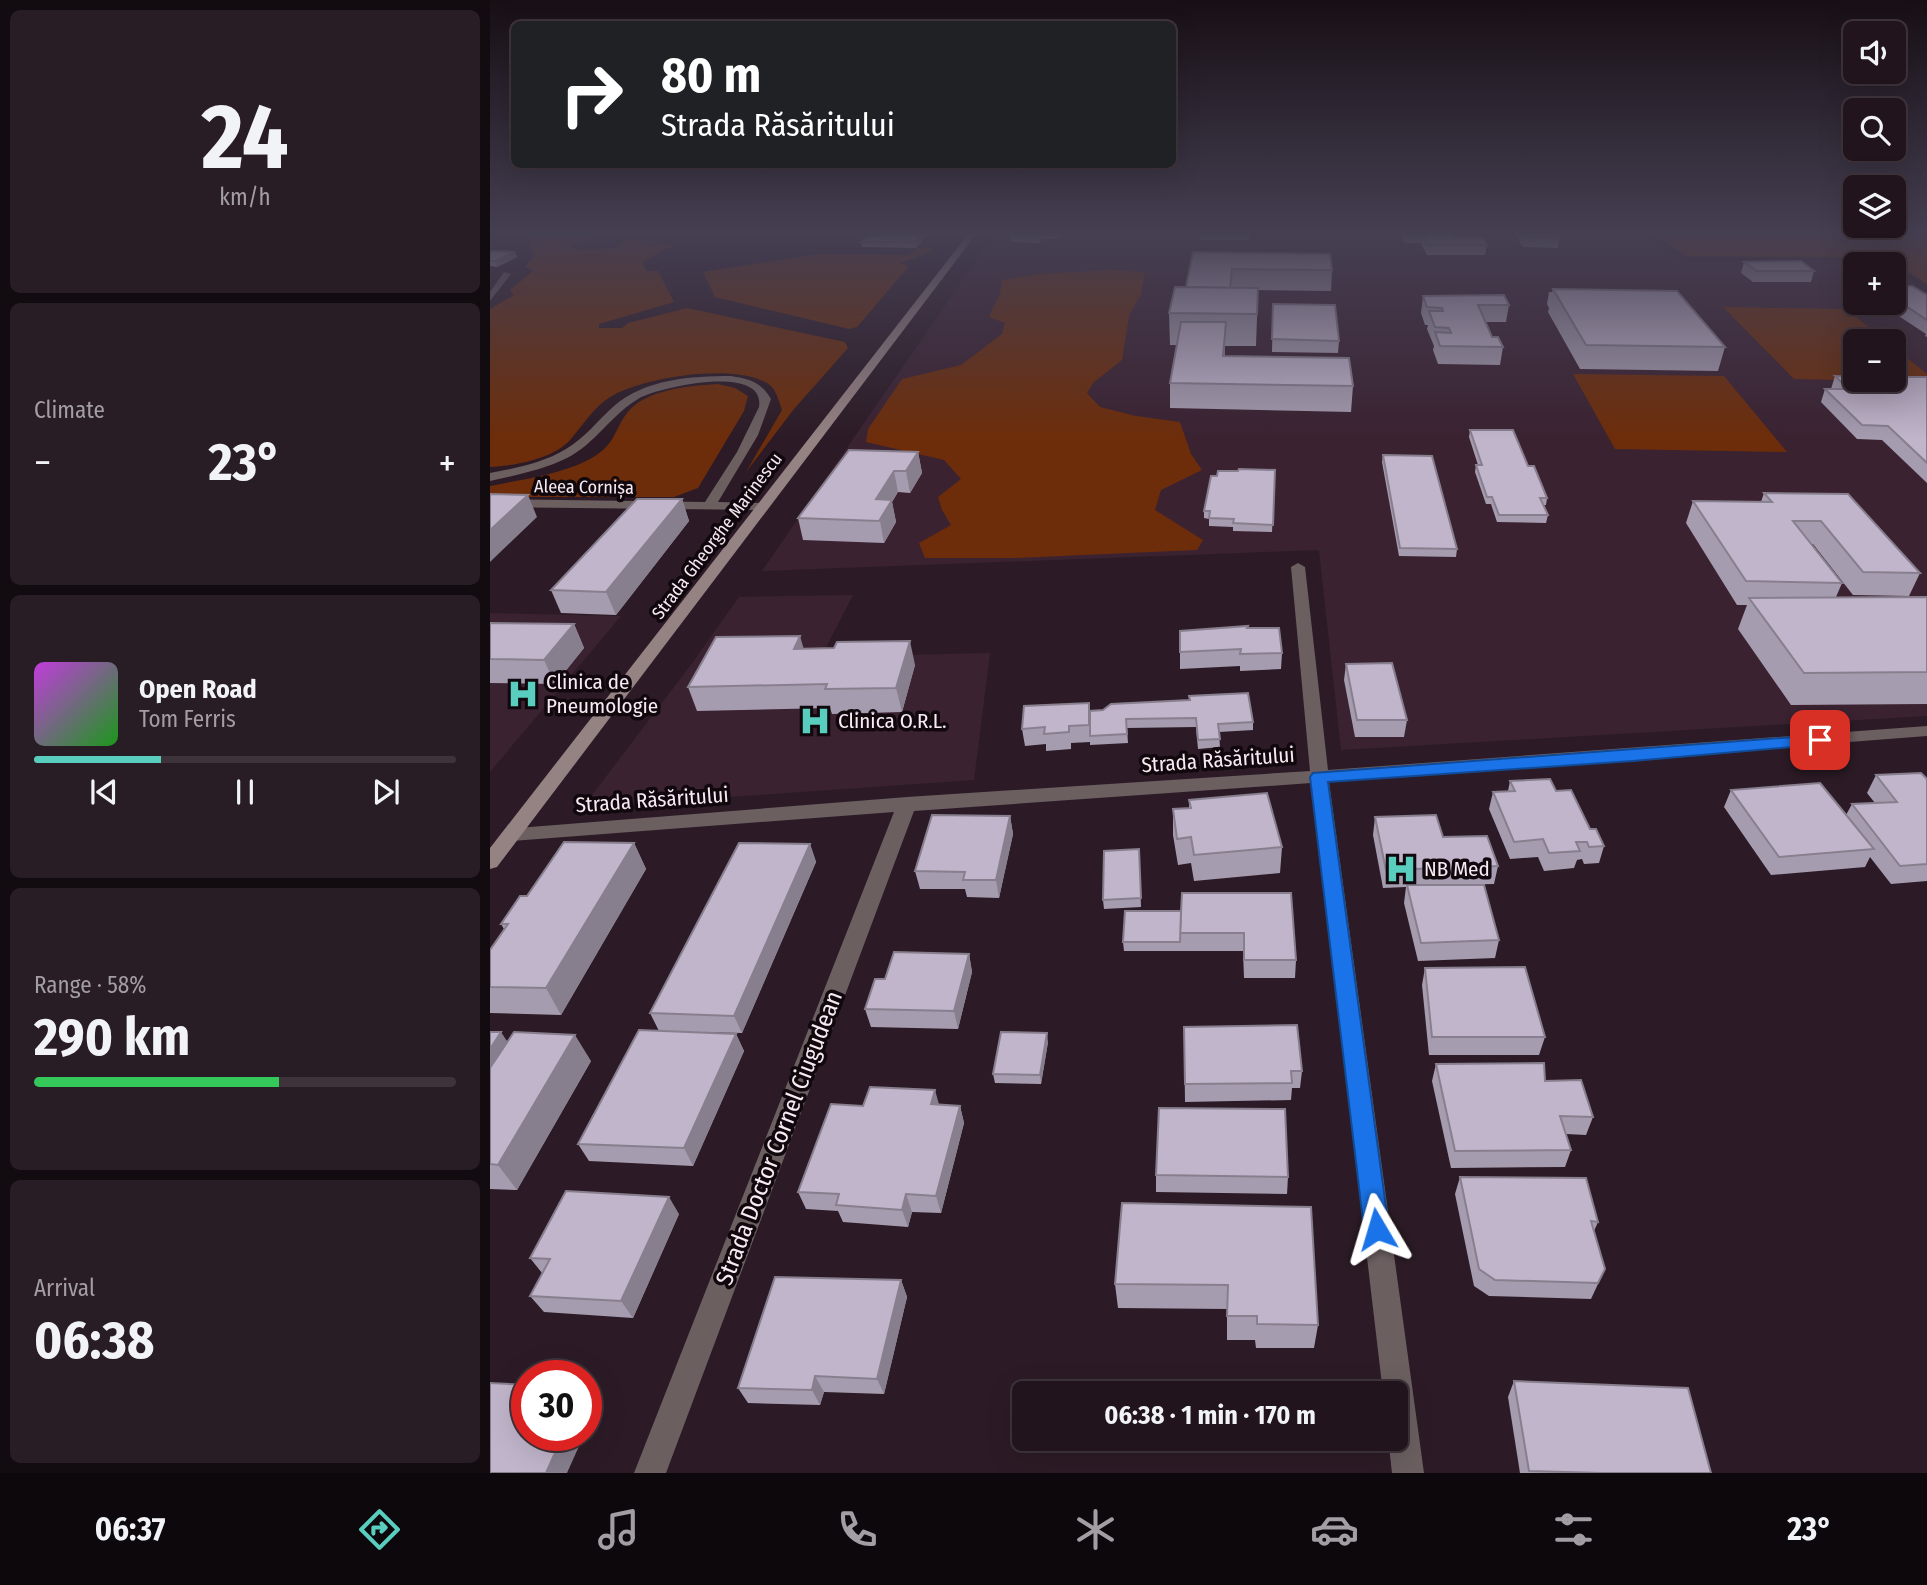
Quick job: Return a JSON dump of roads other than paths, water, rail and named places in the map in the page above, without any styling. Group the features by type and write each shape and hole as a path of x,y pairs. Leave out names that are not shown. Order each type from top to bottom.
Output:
{"main road":[{"name":"Strada Gheorghe Marinescu","path":"490,862 920,302"}],"street":[{"path":"490,477 541,466 573,450 621,404 645,391 677,382 714,378 750,383 763,392 767,401 762,419 741,451 728,480 709,506"},
{"name":"Aleea Cornișa","path":"490,503 762,507"},
{"path":"1298,567 1319,777 1408,1473"},
{"name":"Strada Răsăritului","path":"512,834 907,803 1633,756 1927,731"},
{"name":"Strada Doctor Cornel Ciugudean","path":"650,1473 907,803"}],"place":[{"name":"Clinica de Pneumologie","path":"523,694"},
{"name":"Clinica O.R.L.","path":"815,721"},
{"name":"NB Med","path":"1401,869"}]}
